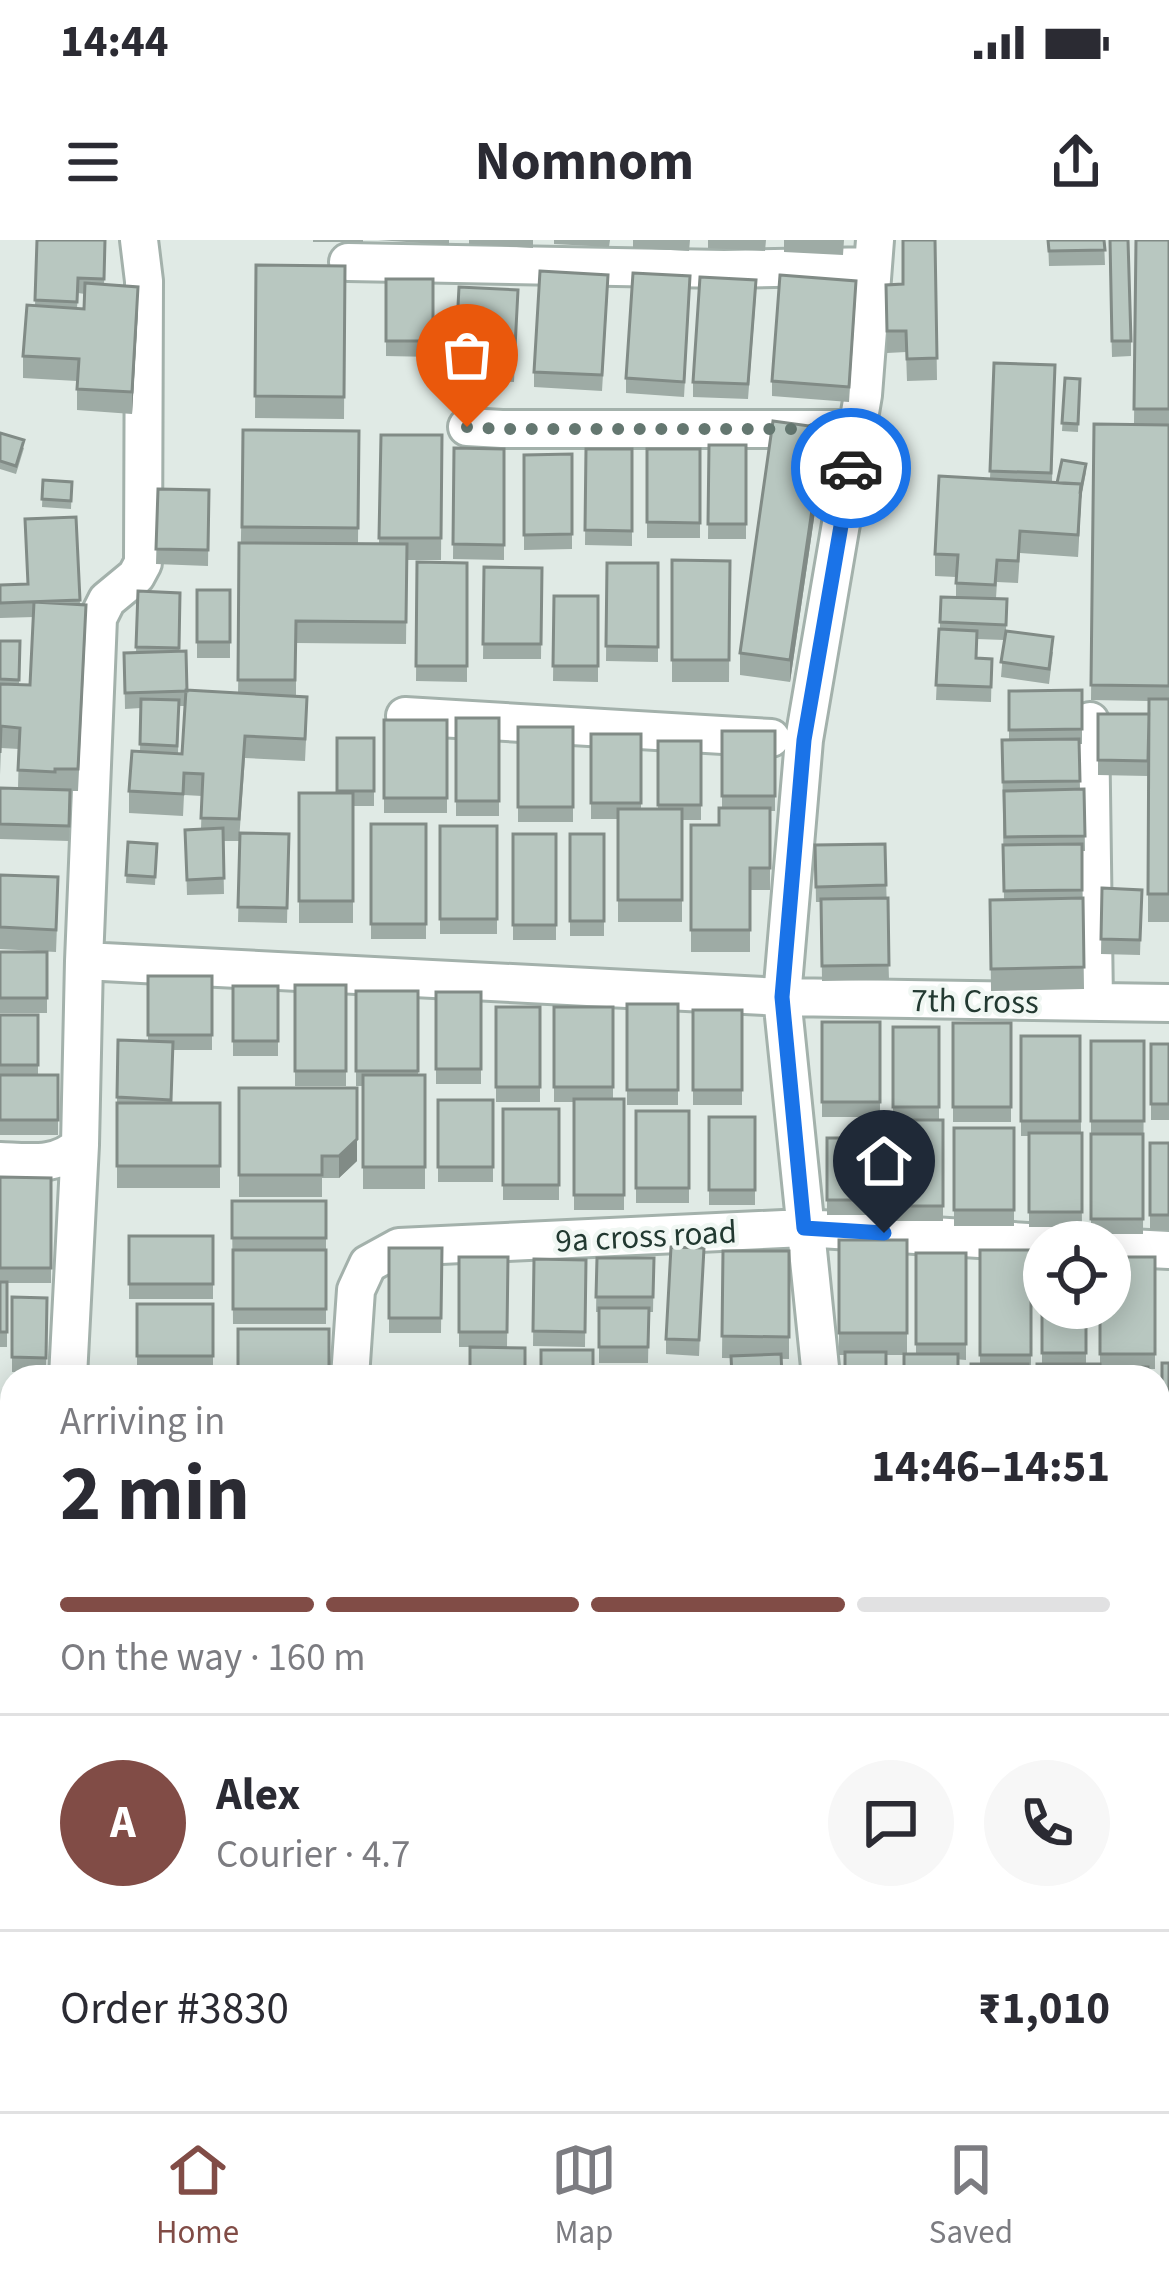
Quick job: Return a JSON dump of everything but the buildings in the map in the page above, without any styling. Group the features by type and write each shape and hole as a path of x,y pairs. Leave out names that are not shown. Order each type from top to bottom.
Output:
{"street":[{"path":"69,1365 98,618 107,600 136,576 143,563 144,281 139,240"},
{"path":"348,262 724,269 874,253 863,395 804,740 782,997 820,1365"},
{"path":"467,427 858,429"},
{"path":"406,716 804,740"},
{"path":"1090,722 1094,1002"},
{"name":"7th Cross","path":"84,962 782,997 1169,1003"},
{"path":"0,1161 51,1162 80,1145"},
{"name":"9a cross road","path":"351,1365 356,1290 368,1264 398,1247 804,1228 1023,1242"},
{"path":"1131,1248 1169,1250"}],"way so far":[{"path":"467,427 858,429 851,468"}],"route":[{"path":"851,468 804,740 782,997 804,1228 884,1233"}]}
